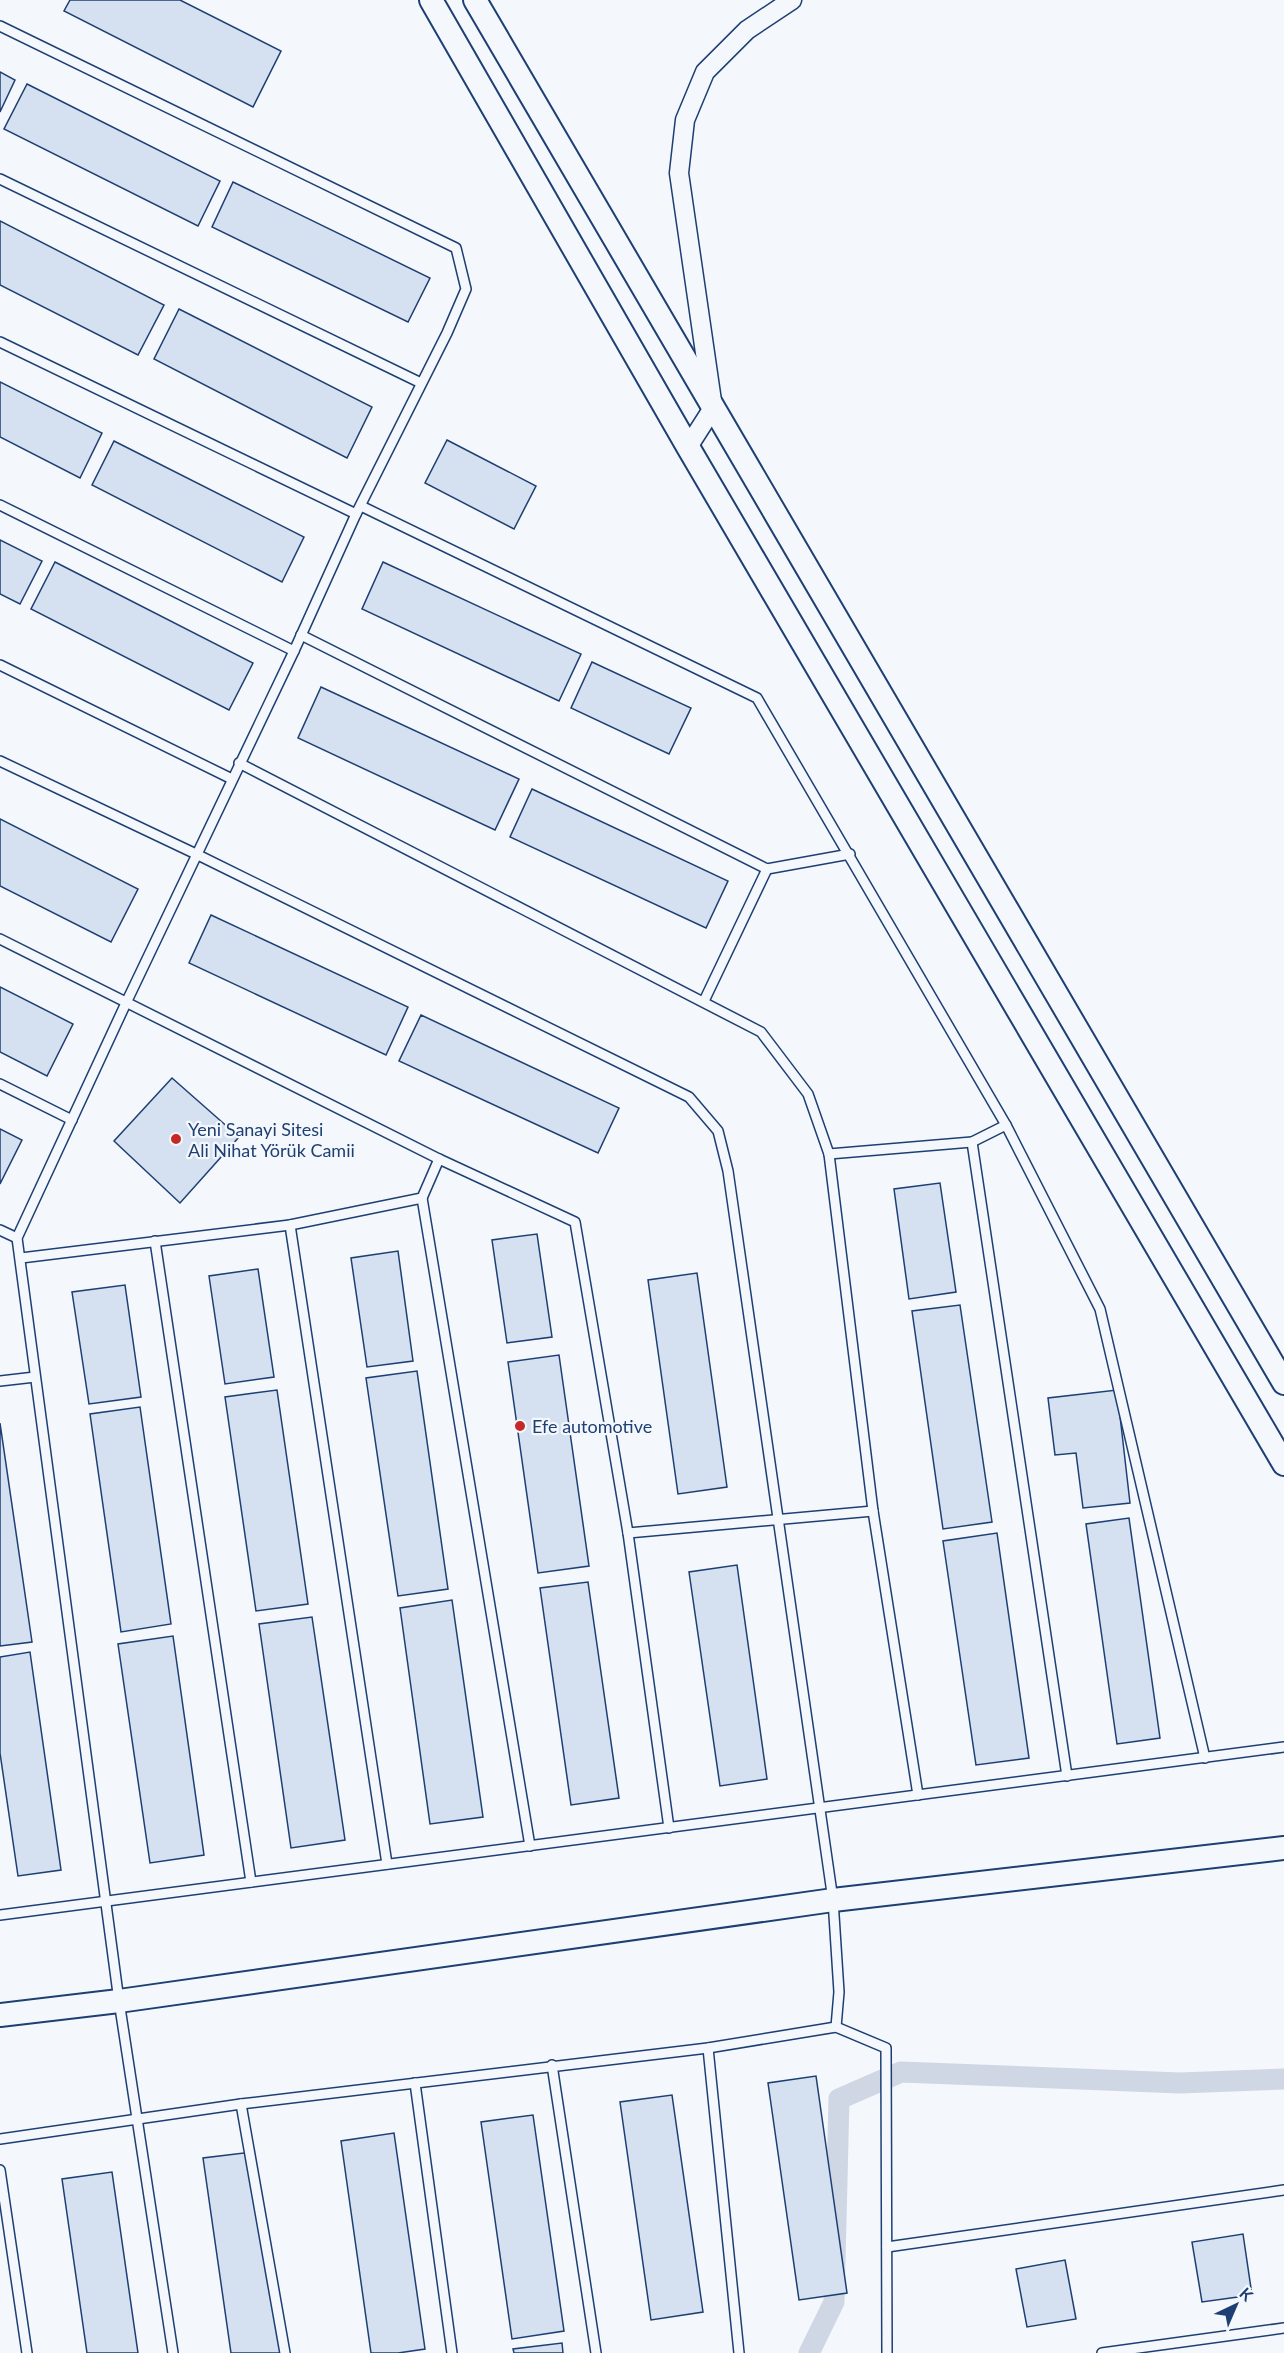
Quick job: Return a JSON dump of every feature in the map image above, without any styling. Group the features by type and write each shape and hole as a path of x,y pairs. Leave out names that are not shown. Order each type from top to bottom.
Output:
{"street":[{"path":"431,0 688,447 1284,1464"},
{"path":"475,0 1284,1383"},
{"path":"688,447 713,408 679,173 685,120 705,72 747,30 792,0"},
{"path":"0,2015 119,2001 833,1900 1284,1848"}],"lane":[{"path":"0,27 456,248 466,289 239,763 17,1239 119,2001 174,2353"},
{"path":"0,179 421,383"},
{"path":"0,342 757,698 1006,1125 1100,1310 1205,1758"},
{"path":"0,505 294,651"},
{"path":"301,636 767,869 850,854"},
{"path":"0,664 232,779"},
{"path":"0,761 196,854 689,1097 718,1131 728,1171 833,1900 839,1992 836,2027"},
{"path":"239,763 761,1032 808,1094 829,1154 873,1511 918,1795"},
{"path":"704,1002 767,869"},
{"path":"0,939 439,1159 575,1222 628,1533 669,1828"},
{"path":"0,1084 72,1120"},
{"path":"829,1154 972,1142 1006,1125"},
{"path":"972,1142 1067,1776"},
{"path":"439,1159 422,1198 530,1846"},
{"path":"21,1258 290,1225 422,1198"},
{"path":"290,1225 387,1864"},
{"path":"0,1230 17,1239"},
{"path":"155,1241 251,1882"},
{"path":"0,1382 35,1377"},
{"path":"628,1533 873,1511"},
{"path":"0,1915 1284,1747"},
{"path":"0,2139 241,2104 708,2048 836,2027 886,2048 887,2353"},
{"path":"708,2048 740,2353"},
{"path":"552,2065 596,2353"},
{"path":"415,2083 452,2353"},
{"path":"241,2104 285,2353"},
{"path":"0,2170 27,2353"},
{"path":"887,2247 1284,2190"},
{"path":"1102,2353 1284,2328"}],"building":[{"path":"70,0 180,0 281,51 253,107 64,11"},
{"path":"0,72 15,80 0,112"},
{"path":"27,84 220,181 198,226 4,129"},
{"path":"233,182 430,278 408,322 212,227"},
{"path":"0,221 164,305 138,355 0,285"},
{"path":"179,309 372,407 347,458 154,359"},
{"path":"0,382 102,433 80,478 0,437"},
{"path":"447,440 536,486 514,529 425,483"},
{"path":"114,441 304,537 282,582 92,485"},
{"path":"0,540 42,561 20,604 0,594"},
{"path":"55,562 253,663 229,710 31,609"},
{"path":"383,562 581,654 559,701 362,609"},
{"path":"592,662 691,708 669,754 571,708"},
{"path":"321,687 519,779 495,830 298,738"},
{"path":"532,789 728,881 706,928 510,837"},
{"path":"0,819 138,889 111,942 0,886"},
{"path":"211,915 408,1007 386,1055 189,963"},
{"path":"0,987 73,1024 47,1076 0,1052"},
{"path":"421,1015 619,1108 598,1153 399,1061"},
{"name":"Yeni Sanayi Sitesi Ali Nihat Yörük Camii","path":"172,1078 239,1137 180,1203 114,1141"},
{"path":"0,1129 22,1140 0,1184"},
{"path":"940,1183 956,1292 909,1299 894,1189"},
{"path":"537,1234 552,1337 507,1343 492,1240"},
{"path":"398,1251 413,1361 367,1367 351,1258"},
{"path":"258,1269 274,1377 225,1384 209,1276"},
{"path":"697,1273 727,1487 678,1494 648,1280"},
{"path":"125,1285 141,1397 89,1404 72,1292"},
{"path":"960,1305 992,1522 943,1529 912,1311"},
{"path":"559,1355 589,1566 538,1573 508,1362"},
{"path":"417,1371 448,1589 398,1596 366,1378"},
{"path":"277,1390 308,1604 256,1611 225,1397"},
{"path":"1117,1390 1130,1503 1083,1508 1076,1453 1055,1455 1048,1398"},
{"path":"140,1407 171,1624 121,1632 90,1414"},
{"path":"0,1423 32,1642 0,1646"},
{"path":"1129,1518 1160,1738 1117,1744 1086,1524"},
{"path":"997,1533 1029,1758 976,1765 943,1541"},
{"path":"737,1565 767,1779 720,1786 689,1572"},
{"path":"588,1582 619,1798 571,1805 540,1588"},
{"path":"452,1600 483,1817 430,1824 400,1608"},
{"path":"312,1617 345,1840 291,1848 259,1624"},
{"path":"173,1636 204,1855 150,1863 118,1644"},
{"path":"30,1652 61,1870 18,1876 0,1753 0,1657"},
{"path":"816,2076 847,2293 799,2300 768,2083"},
{"path":"672,2095 703,2312 651,2320 620,2102"},
{"path":"533,2115 564,2331 512,2339 481,2122"},
{"path":"394,2133 425,2349 398,2353 371,2353 341,2141"},
{"path":"252,2152 281,2353 231,2353 203,2158"},
{"path":"112,2172 138,2353 87,2353 62,2179"},
{"path":"1243,2234 1252,2295 1202,2302 1192,2242"},
{"path":"1065,2260 1076,2319 1027,2327 1016,2269"},
{"path":"562,2343 563,2353 514,2353 513,2349"}],"waterway":[{"path":"809,2353 834,2302 839,2099 901,2072 1180,2083 1284,2079"}],"place":[{"name":"Yeni Sanayi Sitesi Ali Nihat Yörük Camii","path":"176,1139"},
{"name":"Efe automotive","path":"520,1426"}]}
